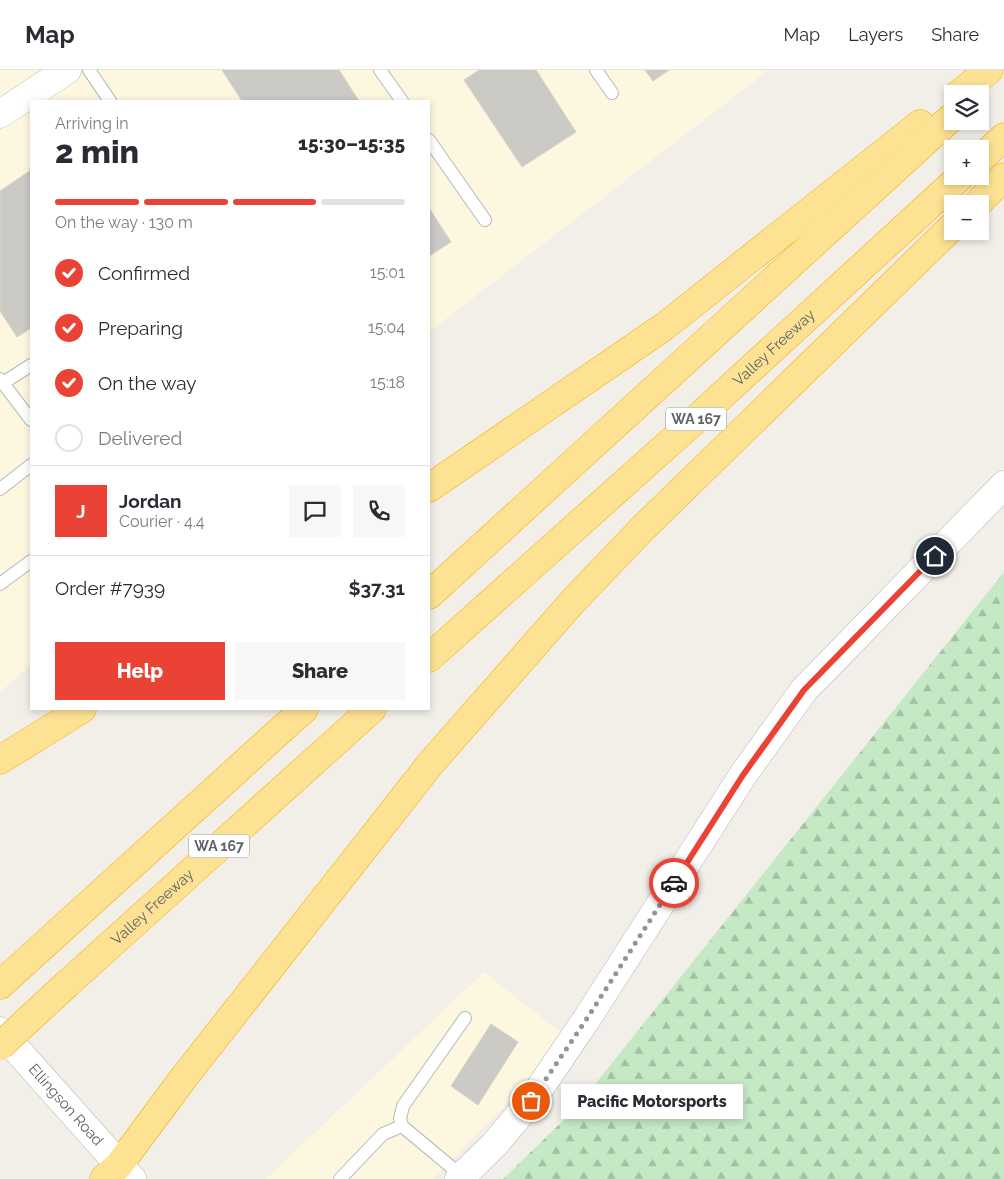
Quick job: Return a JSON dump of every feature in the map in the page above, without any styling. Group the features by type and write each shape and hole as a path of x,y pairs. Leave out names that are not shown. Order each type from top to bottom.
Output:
{"highway":[{"path":"970,85 989,70"},
{"path":"988,85 1004,70"},
{"path":"430,487 665,326 944,105"},
{"name":"WA 167","path":"430,594 944,124"},
{"path":"989,151 1004,137"},
{"path":"986,195 1004,177"},
{"name":"Valley Freeway","path":"430,657 694,421 951,185"},
{"path":"119,1174 185,1076 431,762 563,612 644,528 944,235"},
{"path":"0,760 80,710"},
{"name":"WA 167","path":"0,985 303,710"},
{"name":"Valley Freeway","path":"0,1046 371,710"}],"main road":[{"path":"0,114 53,74"},
{"path":"460,1178 494,1145 531,1101 586,1020 743,775 804,690 1004,485"},
{"name":"Ellingson Road","path":"0,1031 119,1174"}],"lane":[{"path":"89,70 109,100"},
{"path":"380,70 401,100"},
{"path":"596,70 612,94"},
{"path":"430,141 485,220"},
{"path":"30,366 1,381 30,419"},
{"path":"0,489 30,467"},
{"path":"0,584 30,562"},
{"path":"460,1178 402,1126 400,1118 402,1106 413,1088 465,1018"},
{"path":"340,1179 383,1134 402,1126"}],"shaded area":[{"path":"0,70 769,70 430,331 430,100 30,100 30,666 0,692"},
{"path":"484,972 560,1032 523,1087 433,1179 266,1179"}],"green space":[{"path":"1004,572 1004,1179 503,1179 577,1107"}],"building":[{"path":"222,70 339,70 358,100 241,100"},
{"path":"479,70 536,70 576,132 522,167 464,80"},
{"path":"645,70 669,70 653,81"},
{"path":"30,171 30,329 17,337 0,311 0,191"},
{"path":"430,210 451,242 430,255"},
{"path":"491,1024 518,1042 478,1105 451,1086"}],"way so far":[{"path":"531,1101 586,1020 674,883"}],"place":[{"name":"Pacific Motorsports","path":"531,1101"}],"route":[{"path":"674,883 743,775 804,690 835,656 867,628 935,556"}]}
